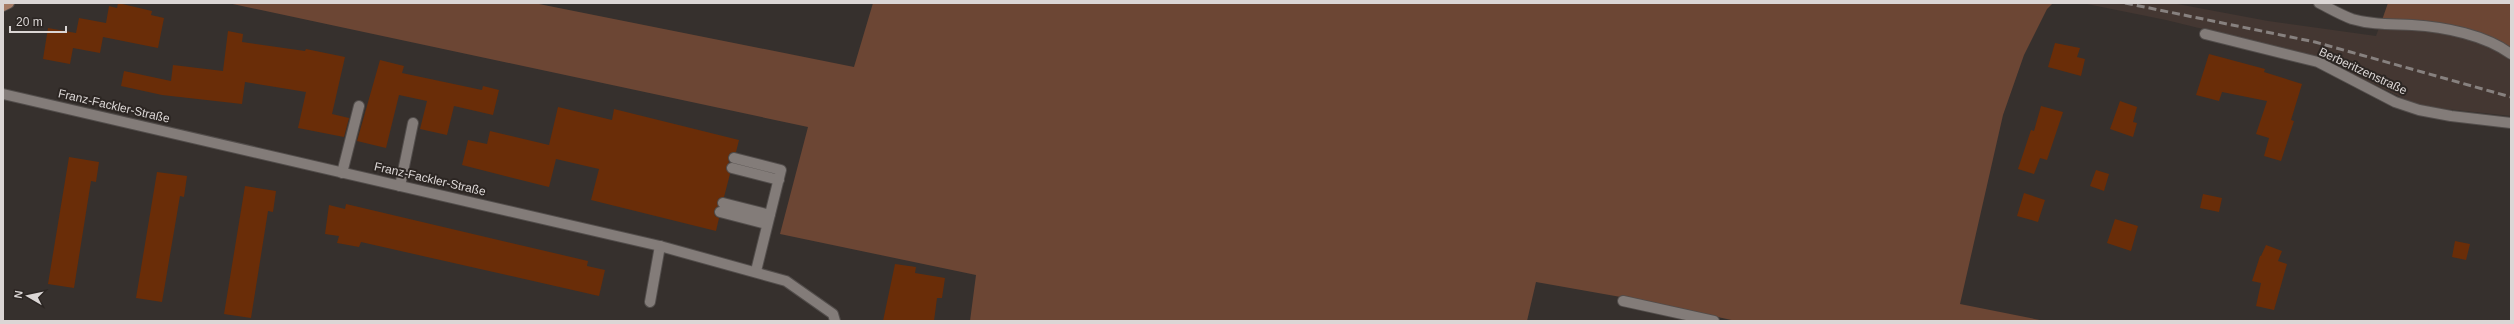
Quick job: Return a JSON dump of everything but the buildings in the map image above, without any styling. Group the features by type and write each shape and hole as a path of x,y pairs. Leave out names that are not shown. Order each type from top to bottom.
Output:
{"main road":[{"path":"3,6 10,3"}],"street":[{"path":"2319,3 2351,19 2382,25 2440,29 2470,35 2499,45 2511,54"},
{"name":"Berberitzenstraße","path":"2205,34 2318,62 2395,102 2419,110 2452,116 2511,122"},
{"name":"Franz-Fackler-Straße","path":"3,94 660,246 756,271 786,281 833,314 835,321"},
{"path":"342,172 360,106"},
{"path":"400,186 414,122"},
{"path":"733,163 781,170 756,271"},
{"path":"722,208 769,219"},
{"path":"650,302 660,246"},
{"path":"1623,301 1714,321"}],"shaded area":[{"path":"228,3 534,3 854,67 873,3 2053,3 2047,9 2024,55 2003,115 1960,304 2045,321 1736,321 1649,302 1536,282 1527,321 970,321 976,275 780,234 808,127"},
{"path":"2082,3 2172,3 2268,21 2376,36 2382,20 2421,19 2457,26 2499,48 2511,59 2511,116 2419,106 2318,57 2166,20"},
{"path":"2388,3 2511,3 2511,59 2483,39 2467,31 2451,26 2417,20 2382,20"}],"railway":[{"path":"2125,3 2315,42 2511,97"}]}
